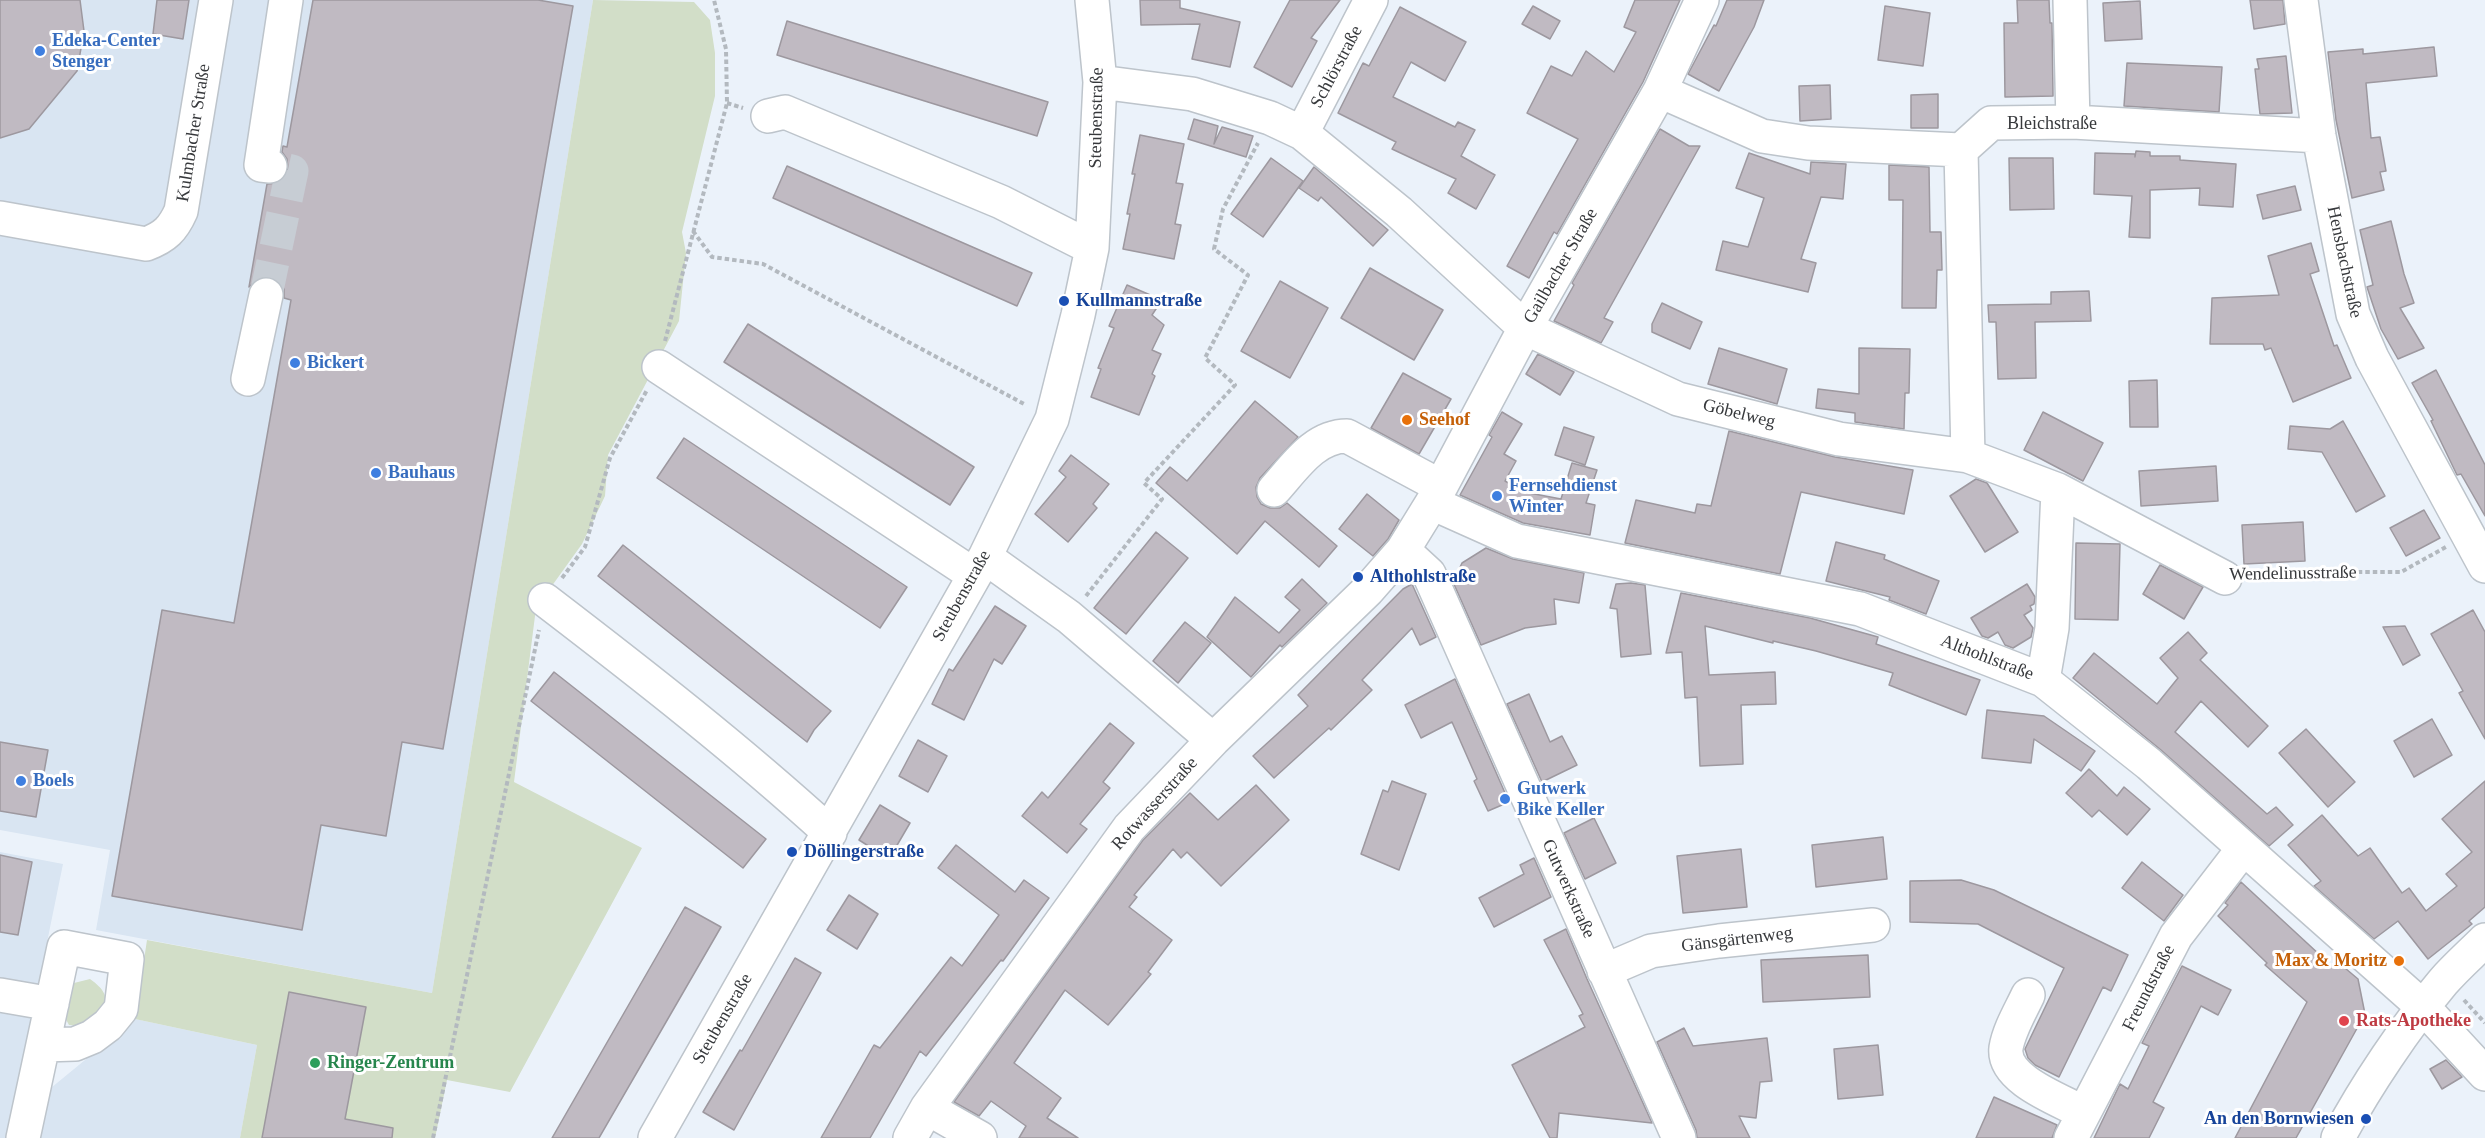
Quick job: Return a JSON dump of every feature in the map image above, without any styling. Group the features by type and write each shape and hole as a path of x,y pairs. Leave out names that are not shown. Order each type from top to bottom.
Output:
{"street":[{"name":"Kulmbacher Straße","path":"0,218 146,244 162,238 173,228 181,211 216,0"},
{"path":"270,166 261,165 286,0"},
{"name":"Steubenstraße","path":"655,1138 980,566 1052,419 1092,248 1101,82 1092,0"},
{"name":"Schlörstraße","path":"1302,133 1371,0"},
{"name":"Gailbacher Straße","path":"1422,517 1525,328 1660,91 1701,0"},
{"path":"2070,0 2073,122"},
{"name":"Hensbachstraße","path":"2301,0 2319,136 2353,314 2372,358 2485,566"},
{"path":"1101,82 1192,94 1270,118 1302,133 1399,212 1525,328"},
{"path":"1660,91 1762,136 1808,143 1961,150 1968,456"},
{"path":"768,116 784,112 1001,202 1092,248"},
{"name":"Bleichstraße","path":"1961,150 1991,123 2073,122 2319,136"},
{"path":"248,379 266,295"},
{"name":"Göbelweg","path":"1525,328 1678,399 1839,439 1968,456"},
{"path":"659,367 980,566 1069,617 1213,740"},
{"path":"1274,490 1314,446 1337,436 1347,436 1422,517"},
{"name":"Wendelinusstraße","path":"1968,456 2058,490 2225,578"},
{"path":"2043,680 2052,628 2058,490"},
{"name":"Althohlstraße","path":"1422,517 1517,541 1860,609 2043,680 2149,764 2422,1007 2485,1074"},
{"name":"Rotwasserstraße","path":"910,1138 927,1108 1129,828 1213,740 1368,590 1422,517"},
{"name":"Gutwerkstraße","path":"1422,517 1429,574 1679,1138"},
{"path":"545,600 683,705 761,770 830,833"},
{"name":"Freundstraße","path":"2078,1125 2176,936 2243,849"},
{"name":"Gänsgärtenweg","path":"1604,971 1651,951 1873,924"},
{"path":"2338,1138 2353,1110 2422,1007 2444,980 2485,940"},
{"path":"23,1138 64,947 127,959 121,1009 108,1025 92,1037 75,1044 44,1045"},
{"path":"2028,995 2007,1047 2006,1056 2009,1066 2078,1125"},
{"path":"0,996 52,1004"},
{"path":"927,1108 980,1138"}],"path":[{"path":"433,1138 545,600 585,547 610,458 659,367 692,231 727,103 726,49 714,0"},
{"path":"1069,617 1162,499 1144,483 1234,385 1205,358 1248,275 1214,249 1223,209 1270,118"},
{"path":"692,231 712,256 763,264 1052,419"},
{"name":"Wendelinusstraße","path":"2225,578 2273,572 2401,572 2467,535"}],"shaded area":[{"path":"0,0 593,0 432,993 96,930 110,850 0,830"},
{"path":"0,852 63,864 7,1138 0,1138"},
{"path":"135,1019 257,1045 240,1138 39,1138 46,1092"}],"green space":[{"path":"593,0 694,2 710,20 715,53 715,96 682,232 686,253 679,321 608,455 605,496 582,544 536,608 514,782 642,848 510,1092 447,1080 435,1138 240,1138 257,1045 135,1019 147,940 432,993"},
{"path":"90,979 104,993 104,1004 100,1010 79,1026 69,1025 64,1016 74,983"}],"building":[{"name":"Edeka-Center Stenger","path":"0,0 80,0 84,31 77,71 29,129 0,138"},
{"path":"157,0 189,0 183,39 153,34"},
{"name":"Bauhaus","path":"313,0 538,0 573,6 443,749 402,742 386,836 321,825 302,930 112,896 162,610 234,623 291,300 284,298 284,289 279,282 270,277 260,277 249,287 267,184 278,183 285,178 288,169 287,159 282,152 283,146 287,147"},
{"path":"1140,0 1180,0 1180,8 1240,22 1230,67 1192,59 1200,24 1141,25"},
{"path":"1290,0 1340,0 1311,38 1317,41 1292,87 1254,67"},
{"path":"1635,0 1680,0 1643,82 1557,234 1554,232 1529,278 1507,266 1578,139 1527,113 1551,66 1572,76 1586,51 1614,72 1636,32 1624,27"},
{"path":"1727,0 1764,0 1754,27 1719,91 1688,74 1714,25 1716,26"},
{"path":"2017,0 2049,0 2050,23 2052,23 2053,96 2005,97 2004,23 2018,23"},
{"path":"2250,0 2283,0 2285,24 2254,29"},
{"path":"2140,1 2142,39 2105,41 2103,3"},
{"path":"1533,6 1560,21 1550,39 1522,24"},
{"path":"1885,6 1930,13 1923,66 1878,60"},
{"path":"1400,7 1466,42 1445,81 1411,62 1393,97 1455,127 1458,122 1475,130 1461,156 1495,175 1476,209 1448,193 1456,179 1392,149 1396,142 1338,113 1363,63 1369,66"},
{"path":"787,21 1048,102 1037,136 777,55"},
{"path":"2434,47 2437,76 2366,83 2371,138 2380,137 2386,171 2380,172 2384,190 2352,198 2336,120 2328,52 2363,49 2363,54"},
{"path":"2286,56 2292,113 2260,114 2255,69 2259,69 2257,59"},
{"path":"2127,63 2222,67 2219,112 2124,106"},
{"path":"1830,85 1831,119 1800,121 1799,86"},
{"path":"1938,94 1938,128 1911,128 1911,95"},
{"path":"1194,119 1218,126 1214,144 1222,127 1253,136 1246,157 1188,139"},
{"path":"1660,129 1689,146 1700,146 1604,318 1613,322 1601,343 1554,321 1574,285 1572,283"},
{"path":"1140,135 1184,144 1176,183 1183,184 1175,224 1181,225 1174,259 1123,249 1135,174 1132,174"},
{"path":"2136,151 2150,152 2150,156 2180,156 2180,160 2236,164 2233,207 2199,205 2200,188 2150,190 2150,238 2129,237 2132,196 2094,194 2095,153 2135,154 2135,157"},
{"path":"1749,153 1810,174 1811,162 1846,164 1843,199 1821,197 1801,259 1816,263 1808,292 1716,270 1723,241 1748,247 1764,198 1736,188"},
{"path":"1271,158 1303,181 1263,237 1231,214"},
{"path":"2009,158 2053,158 2054,209 2010,210"},
{"path":"1889,165 1929,167 1930,232 1941,232 1942,270 1937,270 1936,308 1902,308 1903,200 1889,200"},
{"path":"787,166 1032,273 1017,306 773,198"},
{"path":"1314,167 1388,230 1373,246 1321,197 1318,201 1299,188"},
{"path":"2295,186 2301,210 2263,219 2257,195"},
{"path":"2391,221 2414,303 2400,308 2424,348 2398,359 2381,329 2367,287 2373,285 2360,230"},
{"path":"2311,243 2319,271 2310,274 2334,346 2337,345 2351,378 2293,402 2271,348 2265,350 2263,344 2210,344 2212,298 2279,295 2268,256"},
{"path":"1370,268 1443,310 1414,360 1341,318"},
{"path":"1280,281 1328,308 1290,378 1241,351"},
{"path":"1127,285 1162,300 1152,315 1164,325 1152,350 1161,354 1152,374 1155,376 1139,415 1091,397 1101,369 1098,368 1114,328 1109,326"},
{"path":"2089,291 2091,321 2035,322 2036,378 1998,379 1996,322 1989,322 1988,305 2051,304 2051,292"},
{"path":"1662,303 1702,322 1690,349 1652,332 1652,324"},
{"path":"748,324 974,467 950,505 724,362"},
{"path":"1719,348 1787,369 1777,404 1708,384"},
{"path":"1859,348 1910,349 1909,393 1905,393 1904,429 1855,422 1855,413 1816,408 1818,389 1859,394"},
{"path":"1538,354 1574,372 1560,395 1526,374"},
{"path":"2436,370 2485,465 2485,516 2461,474 2457,475 2431,421 2433,420 2412,383"},
{"name":"Seehof","path":"1403,373 1451,399 1419,454 1371,428"},
{"path":"2157,380 2158,427 2130,427 2129,381"},
{"path":"1255,401 1298,437 1260,478 1256,487 1257,497 1261,504 1270,508 1280,508 1287,503 1337,546 1319,567 1265,521 1237,554 1156,483 1170,467 1187,481"},
{"path":"1502,412 1522,424 1504,454 1516,461 1505,481 1524,492 1561,499 1572,463 1597,470 1586,503 1595,505 1590,535 1523,523 1460,495 1492,437 1489,435"},
{"path":"2043,412 2103,443 2083,481 2024,450"},
{"path":"2343,421 2385,496 2356,512 2322,452 2288,449 2290,426 2330,429"},
{"path":"1564,427 1594,437 1585,465 1555,455"},
{"path":"1729,431 1835,457 1913,470 1904,514 1801,492 1780,574 1625,543 1636,500 1695,513 1697,504 1711,506"},
{"path":"684,438 907,587 880,628 657,478"},
{"path":"1071,455 1109,484 1093,504 1097,508 1068,542 1035,514 1066,477 1059,471"},
{"path":"2216,466 2218,501 2141,506 2139,471"},
{"path":"1976,479 1987,483 2018,532 1985,552 1950,496"},
{"path":"1367,494 1399,520 1388,539 1373,556 1339,529"},
{"path":"2424,510 2440,538 2406,556 2390,528"},
{"path":"2303,522 2305,561 2244,564 2242,525"},
{"path":"1156,532 1188,558 1126,634 1094,608"},
{"path":"1836,542 1885,555 1884,559 1939,581 1926,614 1889,600 1890,597 1826,581"},
{"path":"2076,543 2120,544 2118,620 2075,619"},
{"path":"623,545 831,711 814,730 807,742 598,576"},
{"path":"1486,548 1513,559 1584,573 1579,603 1554,599 1556,624 1525,628 1481,645 1453,582 1462,563"},
{"path":"2160,565 2203,587 2184,619 2143,594"},
{"path":"1302,579 1327,603 1282,647 1280,645 1251,677 1207,637 1235,597 1279,633 1300,610 1285,597"},
{"path":"1412,584 1436,637 1420,645 1412,628 1362,680 1372,690 1331,730 1329,728 1274,778 1253,756 1308,706 1298,695 1403,589"},
{"path":"1616,584 1645,585 1651,654 1621,657 1617,609 1610,608"},
{"path":"2027,584 2035,597 2034,604 2030,606 2032,610 2024,615 2033,628 2031,637 2013,648 2005,645 1998,632 1988,638 1982,636 1971,618"},
{"path":"1681,593 1810,618 1878,637 1876,644 1980,680 1966,715 1889,685 1893,673 1816,651 1705,626 1709,675 1775,672 1776,704 1741,705 1743,764 1700,766 1697,697 1685,698 1682,652 1666,653"},
{"path":"995,606 1026,626 1002,664 994,659 964,720 932,704 949,669 953,671"},
{"path":"2473,610 2485,632 2485,739 2459,693 2463,691 2431,634"},
{"path":"1185,622 1211,643 1178,683 1153,661"},
{"path":"2405,626 2420,655 2403,665 2383,627"},
{"path":"2188,632 2207,653 2200,660 2268,726 2248,747 2201,701 2175,732 2267,814 2276,807 2293,825 2269,846 2161,750 2073,678 2094,653 2157,704 2178,678 2160,658"},
{"path":"554,672 766,839 743,868 531,701"},
{"path":"1455,679 1509,802 1488,811 1474,781 1477,779 1452,722 1421,738 1405,705"},
{"path":"1529,694 1550,742 1562,736 1577,765 1542,782 1507,704"},
{"path":"1987,710 2044,716 2095,751 2081,771 2034,739 2031,763 1982,758"},
{"path":"2432,719 2452,755 2414,777 2394,741"},
{"path":"1110,723 1134,743 1103,782 1110,788 1080,824 1087,829 1067,853 1022,816 1042,792 1048,798"},
{"path":"2306,729 2355,782 2328,807 2279,753"},
{"path":"918,740 947,756 928,792 899,776"},
{"name":"Boels","path":"0,742 48,750 36,817 0,811"},
{"path":"2089,769 2117,796 2124,787 2150,809 2127,835 2099,810 2092,817 2066,793"},
{"path":"1392,781 1426,794 1399,870 1361,854 1383,790 1388,792"},
{"path":"2485,781 2485,907 2469,921 2472,924 2428,959 2398,921 2374,939 2314,886 2321,881 2288,845 2322,815 2358,856 2370,848 2402,893 2409,888 2426,911 2457,886 2446,874 2472,852 2442,819"},
{"path":"1256,785 1289,820 1221,886 1187,852 1181,858 1173,849 1134,895 1137,897 1129,907 1172,940 1148,972 1151,974 1108,1025 1065,990 1014,1063 1061,1098 1047,1118 1078,1138 1019,1138 1026,1126 991,1101 979,1116 954,1102 1143,840 1190,793 1218,820"},
{"path":"880,805 910,823 889,859 859,840"},
{"path":"1594,818 1616,863 1585,879 1564,833"},
{"path":"1883,837 1887,879 1816,887 1812,845"},
{"path":"956,845 1015,892 1024,880 1049,898 1003,961 1001,960 926,1056 920,1051 870,1138 821,1138 874,1045 880,1048 951,957 962,966 999,915 938,868"},
{"path":"1741,849 1747,907 1683,913 1677,856"},
{"path":"0,855 32,862 18,935 0,932"},
{"path":"1534,858 1551,897 1494,927 1479,898 1524,874 1520,865"},
{"path":"2142,862 2183,895 2164,921 2122,888"},
{"path":"1961,880 1994,890 2128,955 2111,991 2103,987 2059,1077 2035,1065 2028,1058 2025,1049 2064,968 1978,924 1910,922 1910,881"},
{"path":"2241,882 2334,968 2339,963 2358,979 2365,1014 2296,1138 2235,1138 2307,1002 2265,965 2267,963 2218,916 2228,905 2225,903"},
{"path":"849,895 878,914 857,949 827,930"},
{"path":"685,907 721,927 599,1138 552,1138"},
{"path":"1566,929 1652,1123 1559,1113 1557,1138 1550,1138 1512,1065 1585,1027 1579,1016 1583,1014 1544,940"},
{"path":"1868,955 1870,997 1763,1002 1761,960"},
{"path":"795,958 821,973 734,1130 703,1112 740,1050 742,1051"},
{"path":"2182,966 2231,990 2218,1015 2201,1006 2153,1102 2164,1108 2149,1138 2094,1138 2120,1084 2128,1089 2149,1046 2142,1043"},
{"name":"Ringer-Zentrum","path":"289,992 366,1007 345,1119 393,1128 392,1138 262,1138"},
{"path":"1684,1028 1693,1046 1767,1038 1772,1081 1760,1082 1756,1118 1739,1116 1750,1138 1697,1138 1696,1130 1657,1042"},
{"path":"1878,1045 1883,1095 1838,1099 1834,1049"},
{"path":"2446,1060 2462,1077 2442,1089 2430,1069"},
{"path":"1994,1097 2057,1125 2052,1138 1976,1138"}],"tunnel":[{"path":"266,295 292,171 270,166"}],"place":[{"name":"Edeka-Center Stenger","path":"40,51"},
{"name":"Kullmannstraße","path":"1064,301"},
{"name":"Bickert","path":"295,363"},
{"name":"Seehof","path":"1407,420"},
{"name":"Bauhaus","path":"376,473"},
{"name":"Fernsehdienst Winter","path":"1497,496"},
{"name":"Althohlstraße","path":"1358,577"},
{"name":"Boels","path":"21,781"},
{"name":"Gutwerk Bike Keller","path":"1505,799"},
{"name":"Döllingerstraße","path":"792,852"},
{"name":"Max & Moritz","path":"2399,961"},
{"name":"Rats-Apotheke","path":"2344,1021"},
{"name":"Ringer-Zentrum","path":"315,1063"},
{"name":"An den Bornwiesen","path":"2366,1119"}]}
